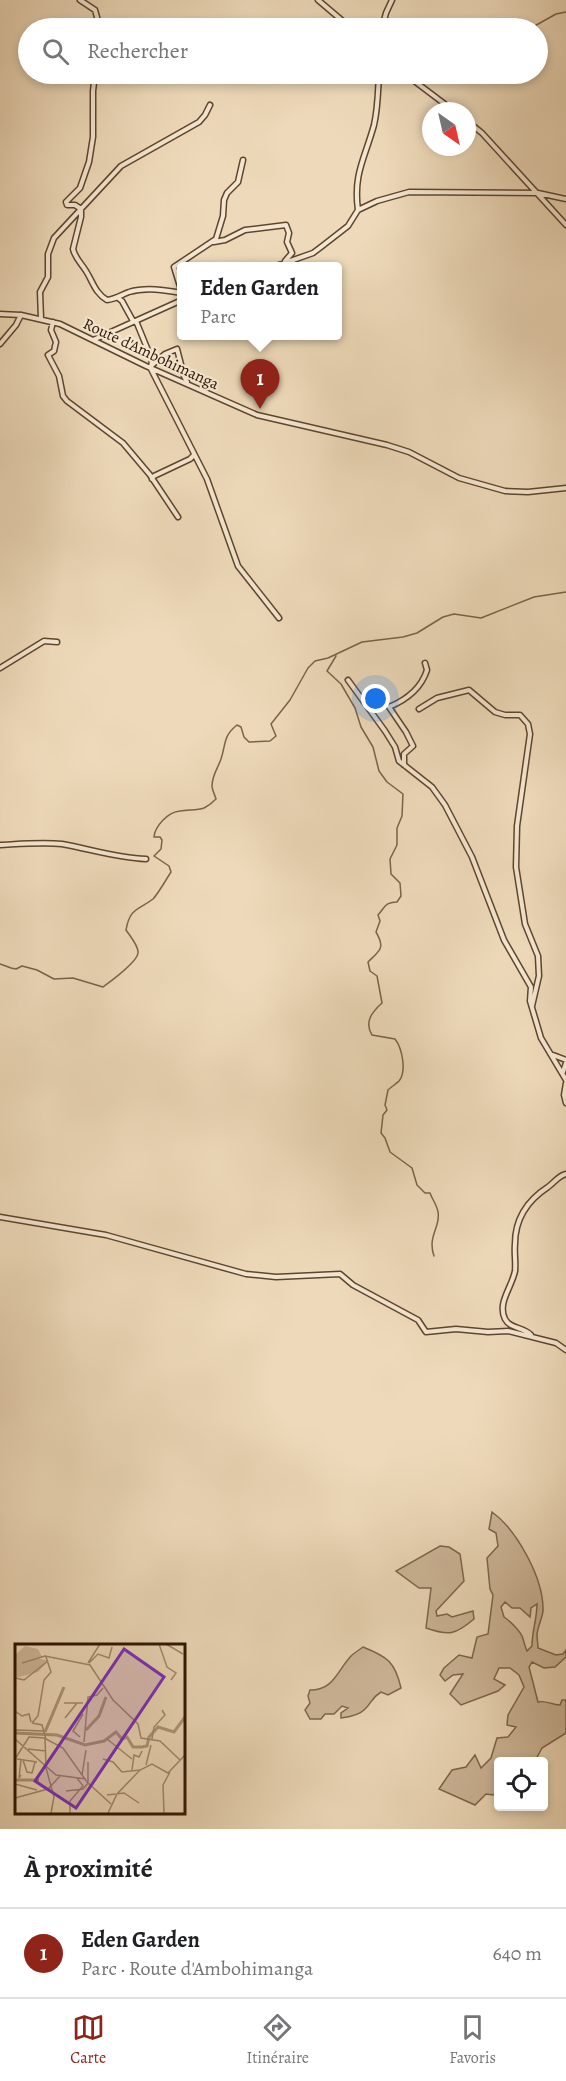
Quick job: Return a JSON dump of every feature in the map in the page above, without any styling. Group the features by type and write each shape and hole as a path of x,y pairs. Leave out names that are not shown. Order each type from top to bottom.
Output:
{"street":[{"path":"80,0 95,10 97,18"},
{"path":"384,18 392,0"},
{"path":"321,1 340,18"},
{"path":"81,209 75,205 67,205 66,202 80,188 89,162 93,137 94,84"},
{"path":"358,210 356,183 377,112 378,84"},
{"path":"418,84 442,102"},
{"path":"41,319 40,292 48,277 48,255 51,243 121,166 199,122 210,105"},
{"path":"476,128 566,225"},
{"path":"214,242 226,193 238,182 243,160"},
{"path":"288,262 313,253 348,226 358,210 377,201 409,192 538,193 566,199"},
{"path":"81,209 73,249 75,257 101,296 107,300 144,290 161,289 177,292"},
{"path":"182,262 214,242 225,240 245,230 286,225 288,244 292,253 284,262"},
{"path":"118,298 133,321 136,321 152,360 152,367 207,479 238,567 279,618"},
{"path":"93,340 177,302"},
{"name":"Route d'Ambohimanga","path":"0,314 21,315 60,324 257,415 387,445 409,452 459,478 505,491 528,492 566,488"},
{"path":"0,344 16,325 21,315"},
{"path":"53,322 51,330 56,342 54,351 48,355 59,376 63,396 123,443 152,479 178,517"},
{"path":"152,367 165,354 177,349 187,382"},
{"path":"152,479 190,459 194,454"},
{"path":"0,668 44,641 57,642"},
{"path":"404,765 404,754 413,746 389,707 404,700 422,682 427,670 425,663"},
{"path":"348,680 385,731 399,761 432,787 445,805 472,857 504,940 531,987 531,1006 541,1038 566,1081 564,1095 566,1103"},
{"path":"419,709 436,698 469,690 495,712 520,715 528,724 530,734 517,826 516,867 525,924 538,956 539,976 531,1006"},
{"path":"0,845 58,844 111,856 146,859"},
{"path":"551,1054 566,1062 563,1073"},
{"path":"532,1336 529,1332 510,1325 505,1321 503,1314 505,1297 515,1272 516,1235 520,1218 531,1200 566,1173"},
{"path":"0,1217 106,1235 246,1274 276,1277 340,1274 353,1286 418,1320 428,1333 467,1329 488,1332 508,1331 556,1342 566,1350"}],"shaded area":[{"path":"492,1512 511,1531 534,1570 542,1598 543,1611 537,1634 538,1648 556,1655 563,1654 566,1650 566,1657 555,1667 544,1668 532,1662 529,1667 538,1702 560,1705 562,1700 566,1700 566,1733 542,1748 537,1757 494,1757 494,1794 486,1794 475,1805 439,1789 452,1770 466,1767 475,1755 481,1768 491,1758 497,1738 508,1737 516,1727 507,1725 508,1715 524,1687 519,1675 510,1668 499,1668 494,1679 505,1685 498,1691 461,1705 450,1694 463,1674 453,1675 445,1681 440,1675 444,1668 459,1655 472,1658 477,1637 488,1634 493,1595 490,1589 487,1558 498,1546 496,1533 489,1529","holes":["505,1602 512,1608 520,1608 530,1617 531,1608 537,1604 532,1646 527,1651 521,1634 504,1617 501,1607"]},
{"path":"440,1546 449,1547 460,1554 464,1581 436,1611 437,1616 447,1614 452,1617 473,1611 474,1619 457,1631 446,1633 426,1628 431,1588 419,1588 396,1571"},
{"path":"363,1647 379,1654 393,1666 401,1688 388,1695 381,1692 362,1712 356,1715 341,1718 341,1713 348,1708 342,1706 334,1714 325,1714 321,1719 310,1719 305,1710 310,1703 308,1696 310,1690 325,1687 330,1683 351,1656"}],"waterway":[{"path":"548,18 566,12"},
{"path":"0,964 16,969 22,966 37,970 54,979 73,978 103,987 118,976 134,960 138,952 126,930 132,914 153,899 171,872 169,866 154,856 161,849 162,840 160,837 154,837 157,828 163,820 175,812 204,808 216,799 212,788 213,778 227,737 237,725 241,727 244,737 249,742 270,741 276,736 271,724 290,700 308,668 315,661 328,658 362,642 417,633 443,617 454,614 481,618 534,597 566,592"},
{"path":"336,656 327,671 341,684 355,708 361,727 373,747 379,771 387,782 403,794 402,816 397,828 397,845 390,859 391,874 400,883 401,896 397,902 390,903 378,915 380,921 376,932 381,946 368,962 370,971 377,976 382,1003 372,1014 369,1026 372,1035 395,1039 398,1043 403,1071 399,1081 388,1090 385,1105 387,1110 383,1115 381,1133 390,1152 412,1168 417,1185 425,1193 430,1193 437,1207 438,1222 432,1243 434,1256"}],"place":[{"name":"Eden Garden","path":"260,409"}]}
